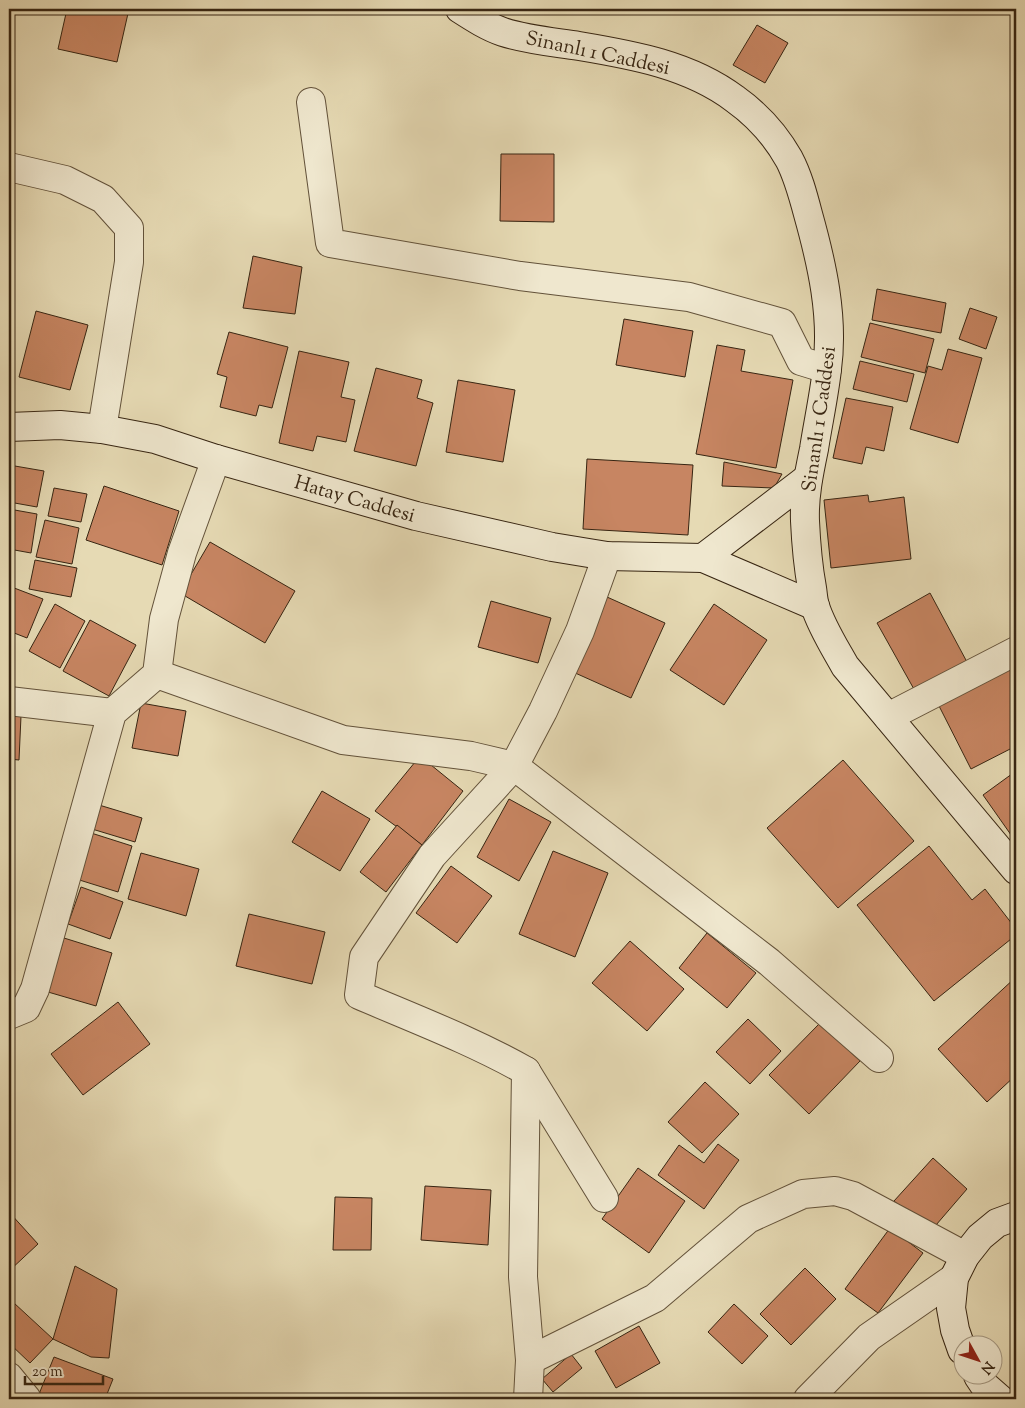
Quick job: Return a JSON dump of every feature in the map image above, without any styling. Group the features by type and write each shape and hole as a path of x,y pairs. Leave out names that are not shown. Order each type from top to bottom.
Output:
{"street":[{"name":"Sinanlı 1 Caddesi","path":"460,9 478,21 502,32 536,40 581,46 641,58 675,67 710,82 736,99 779,142 799,181 812,226 828,306 830,342 808,478 805,519 808,568 815,606 829,637 846,666 1016,870"},
{"path":"311,102 330,243 520,276 690,297 782,323 801,362 827,369"},
{"path":"9,167 64,180 103,199 129,228 129,262 102,429"},
{"name":"Hatay Caddesi","path":"9,427 60,425 102,429 155,440 416,516 552,547 607,556 703,558 815,606"},
{"path":"9,1015 26,1008 35,989 112,713 157,674 164,619 182,553 216,459"},
{"path":"703,558 808,478"},
{"path":"604,1198 526,1071 504,1058 469,1042 359,995 364,957 432,856 514,766 543,711 580,631 607,556"},
{"path":"888,717 1016,651"},
{"path":"157,674 342,740 471,756 514,766 769,962 879,1058"},
{"path":"9,701 112,713"},
{"path":"526,1071 523,1277 530,1360 528,1399"},
{"path":"530,1360 655,1298 748,1219 803,1194 835,1191 853,1196 959,1267"},
{"path":"808,1399 869,1337 959,1267 980,1237 997,1224 1016,1216"},
{"path":"957,1336 951,1308 959,1267"},
{"path":"9,1377 27,1399"},
{"path":"985,1386 1000,1399"}],"building":[{"path":"67,9 129,9 117,62 58,49"},
{"path":"757,25 788,43 765,83 733,65"},
{"path":"501,154 554,154 554,222 500,221"},
{"path":"253,256 302,267 295,314 243,308"},
{"path":"877,289 946,303 941,333 872,320"},
{"path":"970,308 997,317 986,349 959,339"},
{"path":"36,311 88,325 70,390 19,377"},
{"path":"624,319 693,331 685,377 616,365"},
{"path":"870,323 934,339 925,373 861,357"},
{"path":"229,332 288,347 272,408 259,405 256,416 220,407 227,377 217,374"},
{"path":"717,345 745,350 741,371 793,380 776,468 696,454"},
{"path":"948,349 982,358 958,443 910,429 928,366 942,370"},
{"path":"299,351 349,362 341,397 355,400 346,442 317,436 313,451 279,443"},
{"path":"860,361 914,374 907,402 853,389"},
{"path":"376,368 422,380 417,398 433,403 416,466 354,451"},
{"path":"458,380 515,390 503,462 446,452"},
{"path":"846,398 893,407 884,451 866,447 862,464 833,458"},
{"path":"587,459 693,465 688,535 583,529"},
{"path":"724,462 782,474 774,488 722,486"},
{"path":"9,465 44,471 37,507 9,502"},
{"path":"104,486 179,511 162,565 86,540"},
{"path":"54,488 87,494 81,522 48,516"},
{"path":"868,495 869,502 904,497 911,559 831,568 824,500"},
{"path":"9,509 37,514 31,553 9,549"},
{"path":"45,520 79,528 72,564 36,557"},
{"path":"210,542 295,591 265,643 180,593"},
{"path":"35,560 77,568 71,597 29,589"},
{"path":"9,586 43,599 27,638 9,631"},
{"path":"930,593 967,662 915,691 877,623"},
{"path":"607,597 665,623 631,698 573,672"},
{"path":"491,601 551,618 538,663 478,647"},
{"path":"55,604 85,621 60,668 29,651"},
{"path":"714,604 767,640 724,705 670,670"},
{"path":"90,620 136,645 109,696 63,671"},
{"path":"1012,663 1016,670 1016,746 971,769 937,702"},
{"path":"141,703 186,711 178,756 132,748"},
{"path":"9,715 21,716 19,760 9,759"},
{"path":"420,756 463,791 422,845 375,811"},
{"path":"843,760 914,841 838,908 767,828"},
{"path":"1016,771 1016,842 983,795"},
{"path":"322,791 370,819 340,871 292,842"},
{"path":"509,799 551,822 519,881 477,857"},
{"path":"99,805 142,818 135,842 92,829"},
{"path":"397,825 422,845 386,892 360,872"},
{"path":"88,832 132,846 118,892 73,878"},
{"path":"929,846 972,900 985,889 1016,929 1016,935 934,1001 857,905"},
{"path":"553,851 608,873 575,957 519,934"},
{"path":"141,853 199,869 186,916 128,899"},
{"path":"451,866 492,896 457,943 416,913"},
{"path":"81,887 123,902 110,939 68,924"},
{"path":"249,914 325,932 312,984 236,966"},
{"path":"707,933 756,973 727,1008 679,968"},
{"path":"64,938 112,953 96,1006 48,992"},
{"path":"630,941 684,989 647,1031 592,983"},
{"path":"1016,977 1016,1075 987,1102 938,1049"},
{"path":"118,1002 150,1044 83,1095 51,1054"},
{"path":"748,1019 781,1051 750,1084 716,1052"},
{"path":"820,1023 860,1061 809,1114 769,1075"},
{"path":"705,1082 739,1114 702,1153 668,1122"},
{"path":"718,1144 739,1160 704,1209 658,1175 679,1145 704,1163"},
{"path":"933,1158 967,1189 930,1232 894,1201"},
{"path":"638,1168 685,1201 649,1253 602,1219"},
{"path":"425,1186 491,1190 488,1245 421,1240"},
{"path":"335,1197 372,1198 371,1250 333,1250"},
{"path":"9,1212 38,1244 9,1271"},
{"path":"890,1228 923,1253 878,1313 845,1289"},
{"path":"75,1266 117,1289 109,1358 91,1357 53,1339"},
{"path":"805,1268 836,1299 791,1345 760,1314"},
{"path":"14,1303 53,1339 30,1363 9,1343 9,1309"},
{"path":"734,1304 768,1336 742,1364 708,1332"},
{"path":"639,1326 660,1363 616,1388 595,1351"},
{"path":"571,1354 582,1368 553,1392 542,1379"},
{"path":"54,1357 113,1379 105,1399 37,1399"}]}
